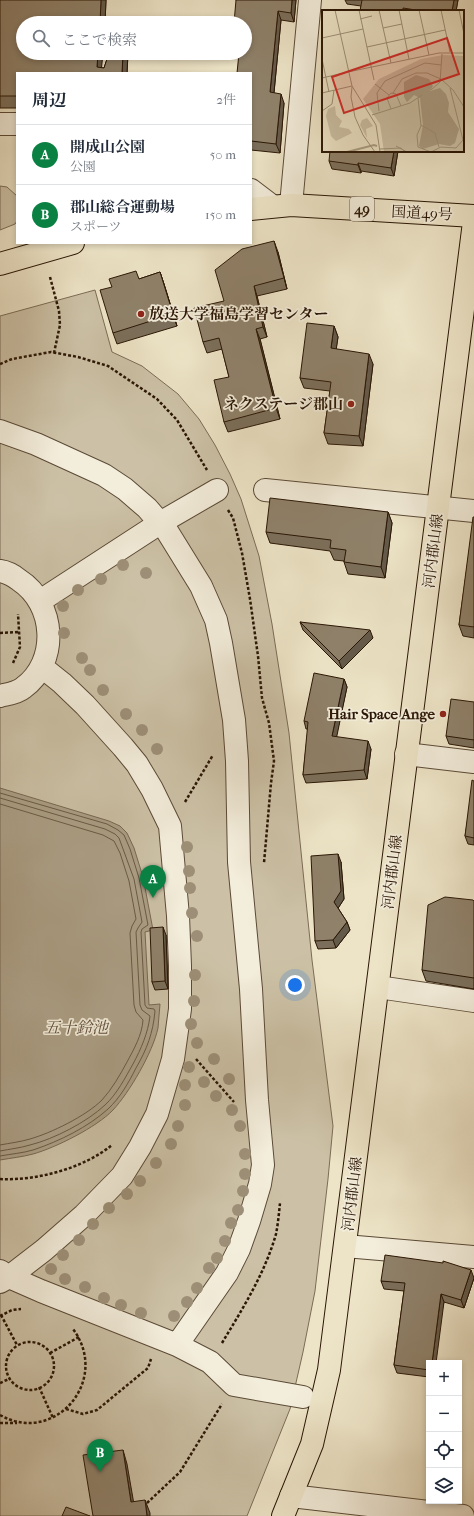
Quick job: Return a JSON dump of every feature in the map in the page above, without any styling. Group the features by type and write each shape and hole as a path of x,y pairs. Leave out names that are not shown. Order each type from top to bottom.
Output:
{"main road":[{"name":"国道49号","path":"271,207 474,216"},
{"name":"河内郡山線","path":"283,1516 312,1444 329,1370 474,222"},
{"path":"0,264 70,244"}],"street":[{"path":"252,191 271,207 310,0"},
{"path":"0,124 16,124"},
{"path":"0,431 36,444 104,475 125,489 147,508 167,532 201,586 216,620 227,672 234,720 237,761 239,862 251,989 263,1165 260,1184 249,1221 239,1249 227,1272 169,1342"},
{"path":"40,601 160,523 217,490"},
{"path":"265,490 438,506 474,511"},
{"path":"0,571 14,577 28,586 36,594 48,621 46,655 42,667 32,680 22,689 14,693 0,696"},
{"path":"3,1277 44,1250 84,1215 122,1176 140,1147 157,1114 173,1059 180,1009 178,916 170,826 152,789 137,764 86,705 42,667"},
{"path":"406,754 474,762"},
{"path":"378,987 474,1002"},
{"path":"345,1246 474,1257"},
{"path":"3,1277 169,1342 210,1362 234,1385 303,1397"},
{"path":"291,1496 463,1516"}],"path":[{"path":"50,277 59,311 60,325 54,353"},
{"path":"10,668 20,647 18,614 15,608"},
{"path":"0,633 20,632"},
{"path":"170,826 215,750"},
{"path":"176,1036 243,1112 259,1120"},
{"path":"0,1179 35,1176 82,1164 117,1142"},
{"path":"1,1315 17,1345"},
{"path":"50,1353 79,1337"},
{"path":"26,1341 35,1342 44,1346 50,1353 54,1362 53,1371 50,1380 39,1388 33,1390 24,1389 15,1386 9,1379 5,1370 6,1360 10,1352 17,1345 26,1341"},
{"path":"66,1409 82,1414 97,1410 148,1368 169,1342"},
{"path":"0,1423 38,1422 53,1418 66,1409 77,1397 84,1383 87,1368 85,1352"},
{"path":"0,1383 9,1379"},
{"path":"147,1503 180,1472 234,1385"},
{"path":"39,1388 53,1418"},
{"path":"0,1415 7,1419 22,1423"}],"shaded area":[{"path":"0,186 7,187 16,195 16,222 0,230"},
{"path":"95,290 112,352 142,366 178,394 199,419 215,445 241,499 259,556 272,624 289,733 312,960 333,1126 315,1291 303,1352 290,1409 247,1516 0,1516 0,316"}],"water":[{"name":"五十鈴池","path":"0,788 109,821 120,826 127,833 134,848 143,877 153,930 145,932 149,1005 160,1004 158,1028 146,1060 140,1072 119,1103 106,1117 86,1130 53,1147 29,1155 0,1160"}],"building":[{"path":"0,0 101,0 100,16 16,16 16,60 98,60 97,67 104,68 107,60 123,60 122,72 16,72 16,96 0,96"},
{"path":"236,0 292,0 291,13 278,11 270,92 281,94 276,144 252,141 252,72 237,72 238,60 252,60 252,16 235,16"},
{"path":"362,0 454,0 452,10 416,10 403,8 403,10 360,10"},
{"path":"330,152 394,152 391,168 358,163 358,165 329,161"},
{"path":"274,241 284,278 254,286 263,327 256,329 276,408 224,422 214,380 229,377 219,338 203,342 194,308 224,301 215,270 242,249"},
{"name":"放送大学福島学習センター","path":"136,271 139,279 160,272 173,314 113,333 100,290 112,287 109,279"},
{"path":"307,323 334,326 331,348 369,354 359,436 324,433 331,382 300,378"},
{"path":"270,498 388,512 381,567 344,562 346,550 330,548 331,540 266,532"},
{"path":"474,517 474,627 459,625"},
{"path":"300,622 370,630 339,661"},
{"path":"314,673 344,679 332,736 368,741 364,770 303,775 308,722 304,721"},
{"path":"451,699 474,702 474,740 446,736"},
{"path":"472,780 474,781 474,838 465,836"},
{"path":"338,854 341,891 334,902 347,922 333,940 315,941 311,856"},
{"path":"445,897 474,901 474,978 422,970 428,905"},
{"path":"163,927 165,981 152,982 150,928"},
{"path":"385,1255 443,1263 443,1261 471,1270 461,1300 441,1294 432,1360 426,1360 426,1370 394,1365 405,1283 381,1281"},
{"path":"123,1450 131,1502 145,1500 147,1516 93,1516 83,1455"},
{"path":"66,1507 90,1516 62,1516"}],"place":[{"name":"放送大学福島学習センター","path":"141,314"},
{"name":"ネクステージ郡山","path":"351,404"},
{"name":"Hair Space Ange","path":"443,714"},
{"name":"開成山公園","path":"153,898"},
{"name":"郡山総合運動場","path":"100,1472"}]}
